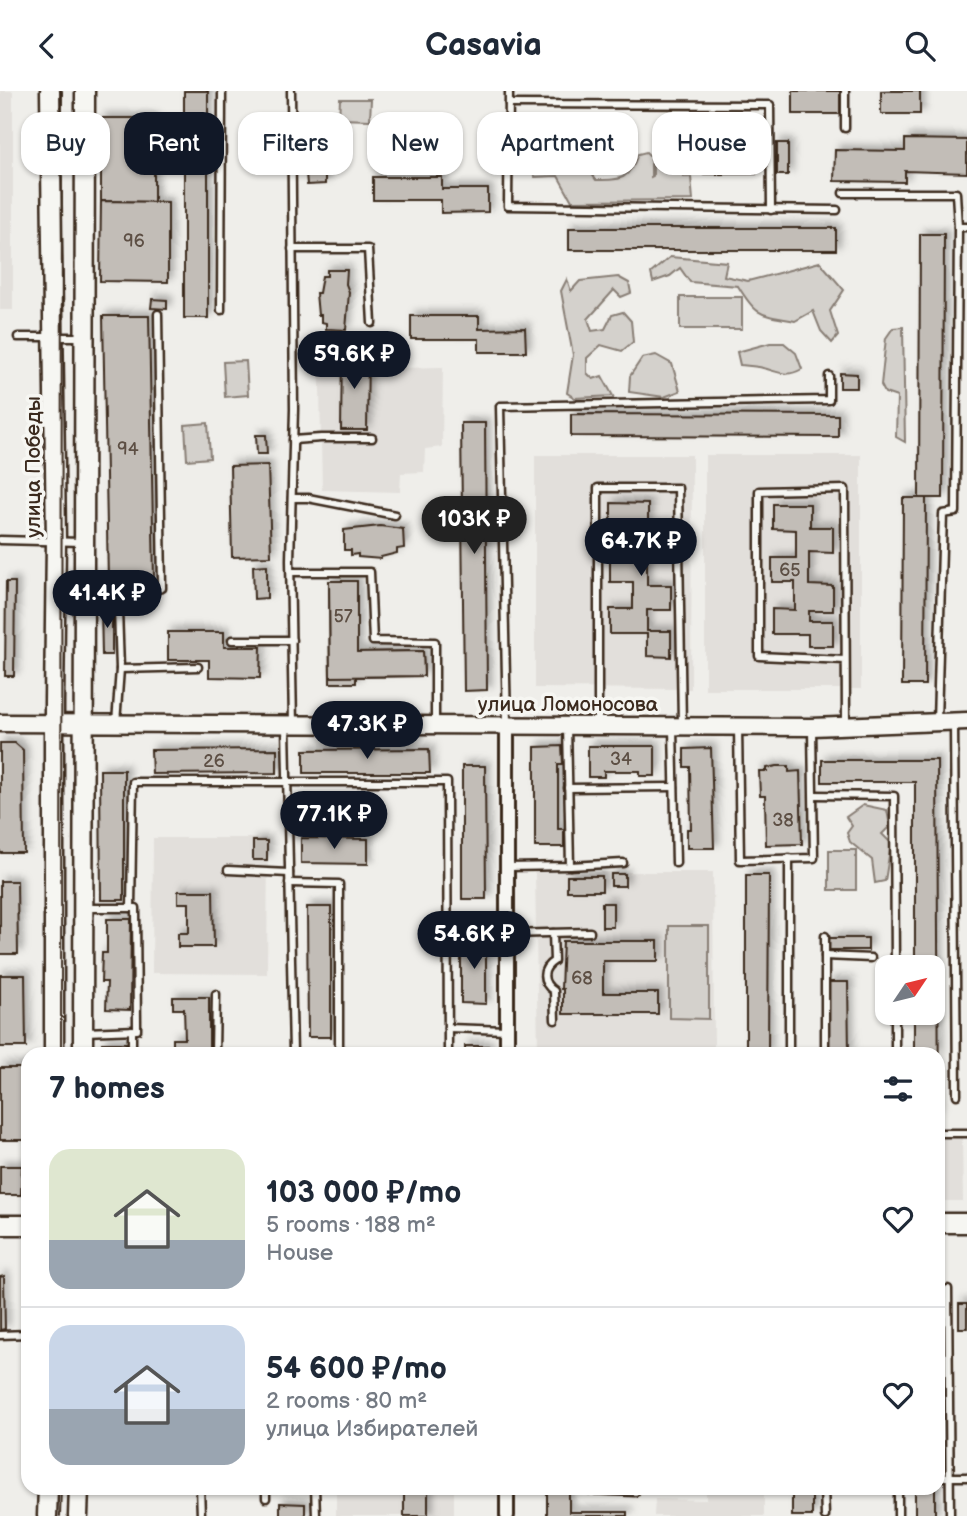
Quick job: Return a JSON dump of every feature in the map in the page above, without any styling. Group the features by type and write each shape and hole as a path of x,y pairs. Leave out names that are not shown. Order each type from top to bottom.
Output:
{"main road":[{"name":"улица Победы","path":"50,91 56,541 54,1047"},
{"path":"83,1047 85,91"},
{"path":"945,1223 967,1223"},
{"path":"0,1225 21,1225"},
{"path":"47,1516 48,1495"},
{"path":"78,1516 79,1495"}],"street":[{"name":"улица Ломоносова","path":"0,723 812,727 961,722"},
{"path":"507,725 507,1047"},
{"path":"507,1495 507,1516"}],"lane":[{"path":"221,310 222,91"},
{"path":"291,91 292,640 287,782 293,1047"},
{"path":"509,91 508,206 837,210"},
{"path":"845,91 845,128"},
{"path":"509,104 770,105 771,210"},
{"path":"844,193 956,193 956,512 943,514 937,723"},
{"path":"958,227 967,227"},
{"path":"292,249 368,249 372,323"},
{"path":"116,723 120,669 118,609 134,595 162,588 158,314"},
{"path":"18,337 86,337"},
{"path":"507,725 499,406 829,400 829,376"},
{"path":"293,440 372,438"},
{"path":"598,725 598,488 678,488 678,726 674,787 676,863"},
{"path":"845,660 759,656 759,491 845,489 846,726"},
{"path":"292,498 308,498 395,515"},
{"path":"0,541 85,542"},
{"path":"291,572 370,572 373,641 435,642 435,725"},
{"path":"232,641 292,640"},
{"path":"120,669 198,667"},
{"path":"957,1095 961,722"},
{"path":"567,725 570,866"},
{"path":"738,726 740,860 814,858 812,727"},
{"path":"131,908 133,782 447,782 448,1047"},
{"path":"568,788 674,787"},
{"path":"814,795 894,796 895,955"},
{"path":"789,858 789,1047"},
{"path":"507,867 623,863"},
{"path":"228,870 289,873"},
{"path":"289,883 339,884 339,1047"},
{"path":"83,908 136,908 137,1027 137,1030 83,1032"},
{"path":"507,934 590,932"},
{"path":"553,933 554,961 544,969 543,975 548,987 554,991 555,1020"},
{"path":"825,936 825,1047"},
{"path":"825,956 871,957"},
{"path":"215,1047 216,994"},
{"path":"895,1025 895,1047"},
{"path":"448,1028 507,1030"},
{"path":"132,1030 132,1047"},
{"path":"945,1133 967,1133"},
{"path":"947,1289 950,1516"},
{"path":"0,1335 21,1334"},
{"path":"945,1477 967,1478"},
{"path":"200,1495 201,1516"},
{"path":"315,1495 316,1516"},
{"path":"824,1495 825,1516"},
{"path":"898,1495 898,1516"}],"shaded area":[{"path":"0,91 13,91 13,310 0,310"},
{"path":"340,99 371,99 367,120 353,119 353,112 339,112"},
{"path":"646,152 651,157 651,177 691,177 693,200 572,201 558,176 534,175 593,175 596,180 612,180 626,175 638,175 638,154"},
{"path":"670,257 727,262 724,276 748,281 820,262 844,290 830,311 838,336 832,343 821,331 813,311 795,321 766,315 750,304 738,286 690,282 680,268 670,276 653,282 651,273"},
{"path":"618,277 629,283 631,293 621,297 614,290 588,319 592,331 605,329 612,315 623,312 631,321 633,342 622,351 601,345 587,358 587,373 593,379 602,376 613,396 575,398 567,393 573,355 561,291 567,279 571,291 580,281"},
{"path":"680,297 742,297 742,329 680,329"},
{"path":"903,327 905,442 896,437 897,397 885,393 881,385 886,338 893,328"},
{"path":"397,338 398,368 443,367 442,447 425,449 424,472 401,473 400,492 322,490 319,339"},
{"path":"770,343 784,343 796,353 802,369 787,374 740,365 737,352"},
{"path":"656,355 672,364 680,391 664,397 629,392 630,376 642,358"},
{"path":"246,361 248,395 225,397 223,362"},
{"path":"208,423 210,458 187,460 185,425"},
{"path":"535,455 692,455 691,689 535,688"},
{"path":"705,455 861,455 861,689 705,689"},
{"path":"307,802 338,802 338,825 307,825"},
{"path":"863,805 887,810 890,826 882,834 891,843 885,881 875,883 872,860 850,842 847,833 852,826 846,817"},
{"path":"153,838 268,838 267,974 152,973"},
{"path":"829,850 856,850 856,890 829,890"},
{"path":"535,872 713,872 714,1047 538,1047"},
{"path":"669,926 709,926 709,1019 669,1018"},
{"path":"962,1138 963,1201 945,1201 945,1139"},
{"path":"336,1495 454,1495 454,1516 336,1516"},
{"path":"706,1495 764,1495 764,1516 654,1516 655,1499 706,1500"}],"building":[{"path":"184,91 208,91 208,112 184,112"},
{"path":"793,91 840,91 840,114 793,114"},
{"path":"881,91 920,91 920,114 881,114"},
{"path":"110,118 124,118 124,175 154,175 154,202 101,201 101,175 110,175"},
{"path":"905,139 967,140 967,173 905,171 905,182 834,181 835,150 905,151"},
{"path":"777,143 788,143 788,175 777,175"},
{"path":"184,175 208,175 208,318 184,318"},
{"path":"306,175 325,175 325,184 307,185"},
{"path":"373,177 442,177 442,189 488,189 488,212 441,213 441,200 373,200"},
{"path":"101,201 168,202 168,282 100,281"},
{"path":"569,228 836,228 836,250 569,250"},
{"path":"920,234 944,234 943,498 919,498"},
{"path":"327,270 347,270 346,284 349,292 346,330 326,329 326,323 321,322 321,315 318,315 316,293 319,293 322,276 327,276"},
{"path":"152,299 167,300 167,309 151,308"},
{"path":"103,316 149,316 154,581 108,581"},
{"path":"411,316 479,316 479,329 525,328 526,352 479,352 479,339 411,339"},
{"path":"342,352 368,352 367,430 341,430"},
{"path":"840,373 857,374 857,388 840,388"},
{"path":"571,414 838,415 838,437 571,436"},
{"path":"461,423 485,423 487,690 464,691"},
{"path":"256,435 266,435 267,454 257,454"},
{"path":"268,465 271,556 232,557 230,466"},
{"path":"903,498 926,498 925,685 902,685"},
{"path":"611,503 648,504 648,527 671,527 671,552 647,552 647,585 671,585 671,610 647,610 647,631 671,631 671,657 647,656 647,634 610,634 610,609 633,609 633,582 610,582 610,558 634,558 634,529 611,529"},
{"path":"773,504 810,504 810,527 833,527 833,553 809,552 809,585 833,586 833,611 809,611 809,621 833,621 833,646 808,646 808,634 772,634 772,609 795,610 795,582 772,582 772,558 796,558 796,530 773,529"},
{"path":"380,526 403,529 404,548 397,549 397,553 381,559 358,557 358,554 351,555 351,550 344,550 344,530"},
{"path":"267,565 267,598 254,599 253,566"},
{"path":"329,581 357,581 357,652 423,651 424,676 356,677 356,683 330,683"},
{"path":"329,581 357,581 357,652 423,651 424,676 330,677"},
{"path":"6,582 15,582 14,676 5,676"},
{"path":"101,605 112,605 112,655 102,655"},
{"path":"168,632 224,632 224,647 261,647 260,678 209,677 209,660 168,660"},
{"path":"0,743 15,743 23,750 24,853 0,853"},
{"path":"562,746 563,764 558,764 558,829 564,829 564,847 535,847 535,747"},
{"path":"588,746 655,746 655,776 640,776 640,771 604,771 604,777 588,777"},
{"path":"711,748 714,848 687,848 687,829 691,829 690,767 684,767 684,749"},
{"path":"277,749 277,773 152,774 151,750"},
{"path":"429,749 430,773 304,773 304,750"},
{"path":"822,760 937,760 938,955 915,955 915,782 822,782"},
{"path":"462,766 485,766 486,899 462,899"},
{"path":"789,766 789,772 800,771 802,844 766,845 765,796 760,796 759,771 767,771 767,768"},
{"path":"100,770 124,770 124,900 101,900"},
{"path":"301,838 368,839 368,864 301,863"},
{"path":"253,841 267,841 267,860 253,860"},
{"path":"611,874 625,874 625,886 611,886"},
{"path":"746,875 769,875 768,1047 746,1047"},
{"path":"567,876 602,876 602,891 567,891"},
{"path":"0,881 17,881 18,954 0,954"},
{"path":"178,891 213,891 214,947 178,947 178,933 189,933 189,903 178,903"},
{"path":"602,903 613,903 613,927 602,927"},
{"path":"307,907 331,907 331,1037 308,1037"},
{"path":"107,919 131,919 130,1010 106,1009 107,982 101,982 102,953 107,953"},
{"path":"829,938 868,938 868,950 829,950"},
{"path":"461,939 486,939 486,1004 461,1003"},
{"path":"563,941 658,941 658,961 603,961 603,993 658,993 658,1014 563,1014"},
{"path":"0,975 25,975 26,1047 0,1047"},
{"path":"829,982 848,982 849,1047 829,1047"},
{"path":"173,997 209,997 209,1047 173,1047 173,1039 185,1039 184,1009 173,1009"},
{"path":"914,1025 939,1025 939,1047 914,1047"},
{"path":"102,1043 126,1043 126,1047 102,1047"},
{"path":"0,1068 21,1068 21,1140 0,1140"},
{"path":"0,1166 21,1166 21,1195 0,1195"},
{"path":"4,1276 5,1329 0,1330 0,1277"},
{"path":"959,1304 967,1304 967,1328 959,1328"},
{"path":"404,1495 428,1495 428,1516 404,1516"},
{"path":"547,1495 569,1495 569,1512 627,1512 627,1516 547,1516"},
{"path":"792,1495 812,1495 812,1516 792,1516"},
{"path":"915,1495 935,1495 935,1516 915,1516"},
{"path":"280,1503 305,1504 305,1516 280,1516"}],"tram line":[{"path":"61,1047 62,91"},
{"path":"60,1516 61,1495"}]}
